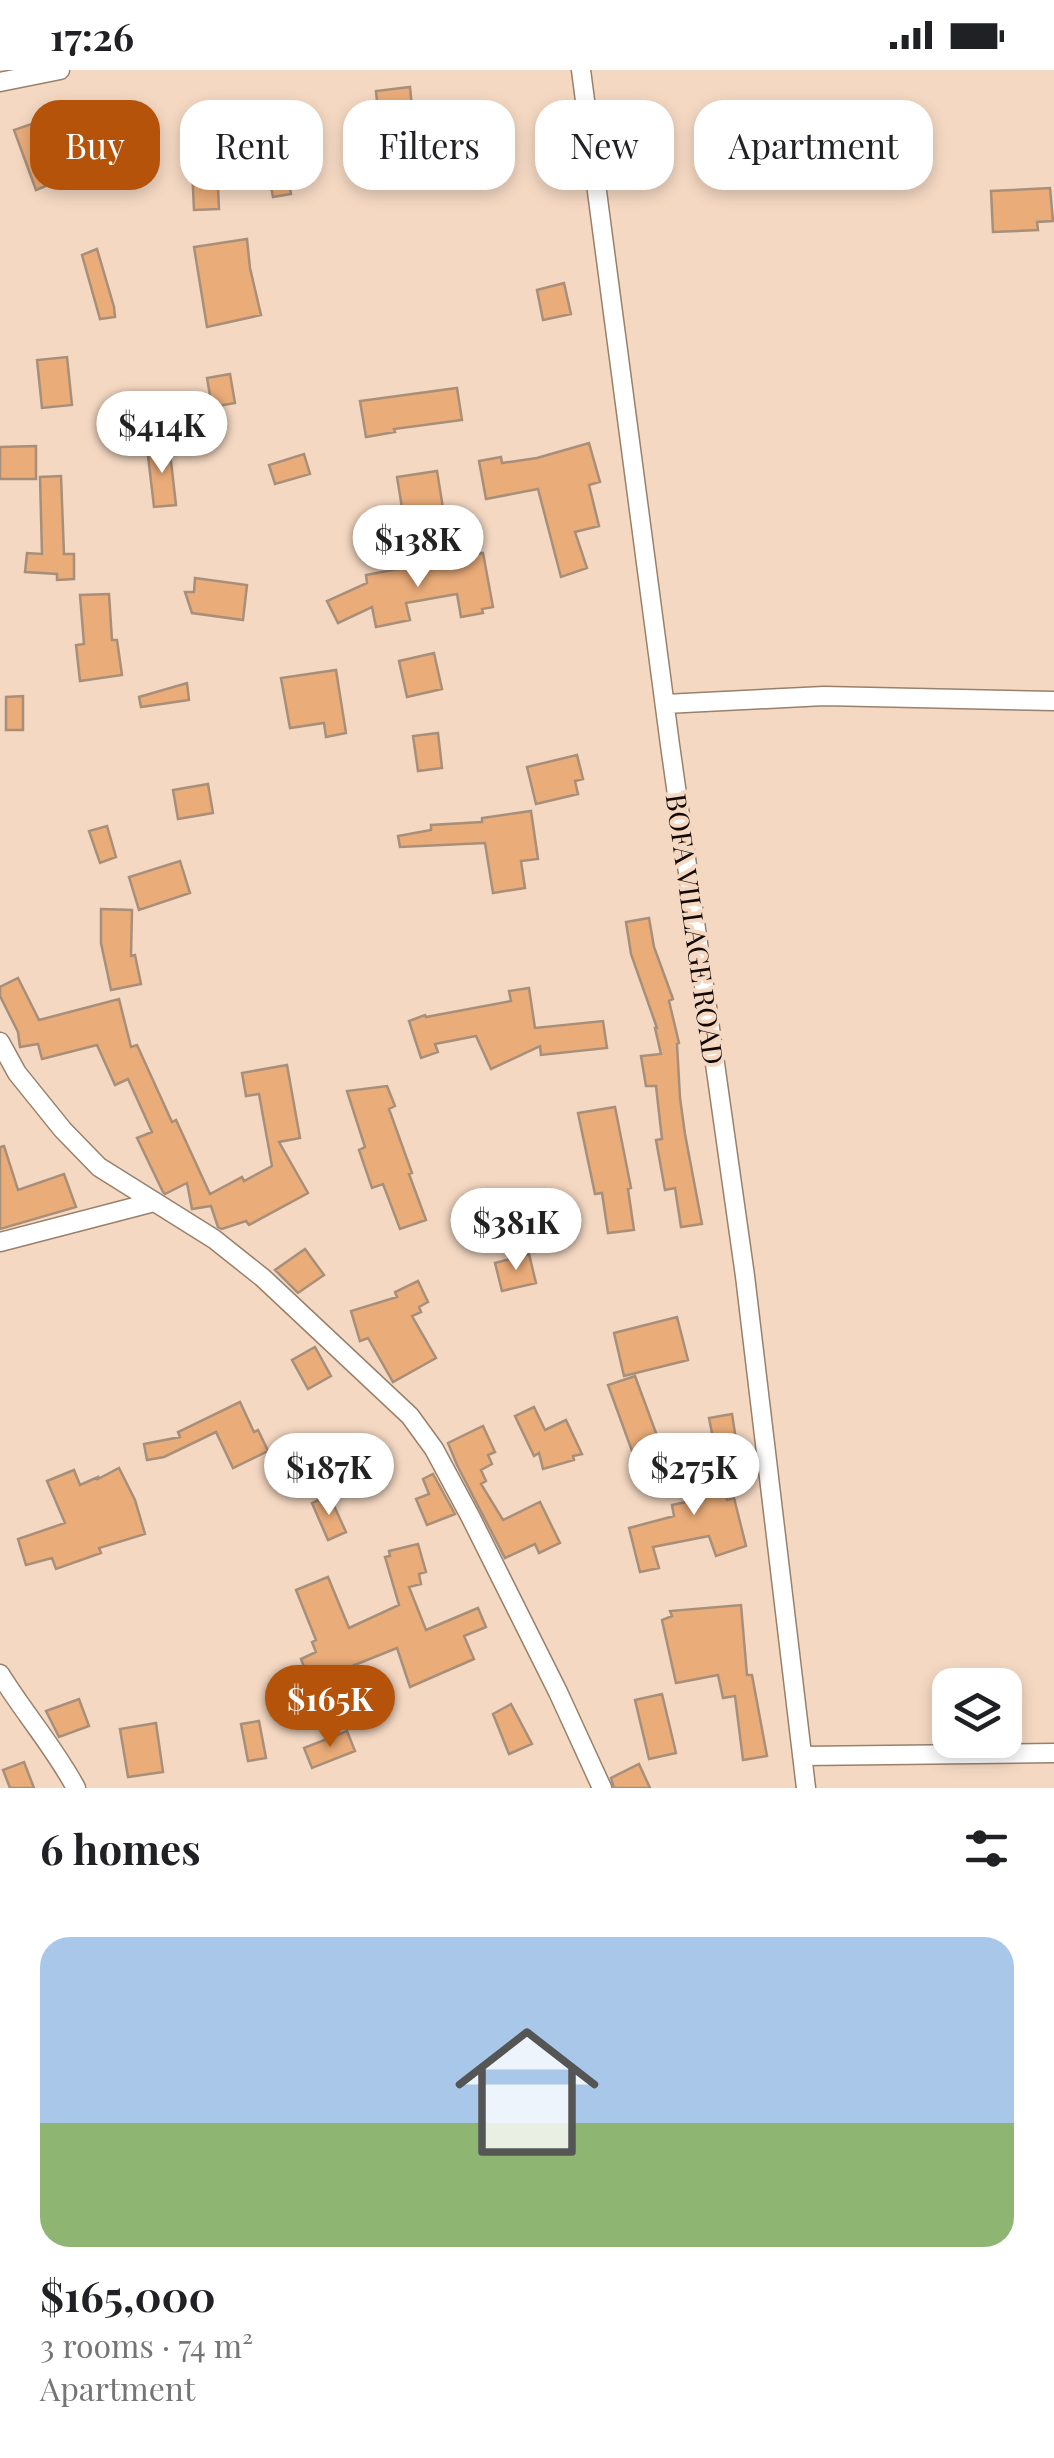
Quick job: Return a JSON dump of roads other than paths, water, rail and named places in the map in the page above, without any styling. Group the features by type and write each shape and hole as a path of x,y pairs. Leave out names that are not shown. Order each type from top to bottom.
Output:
{"street":[{"path":"0,82 60,70"},
{"name":"BOFA VILLAGE ROAD","path":"580,70 745,1276 806,1788"},
{"path":"665,704 824,696 1054,701"},
{"path":"0,1042 17,1073 99,1168 214,1239 263,1278 410,1416 434,1448 476,1528 602,1788"},
{"path":"0,1242 154,1202"},
{"path":"0,1674 50,1743 76,1788"},
{"path":"802,1756 1054,1752"}]}
